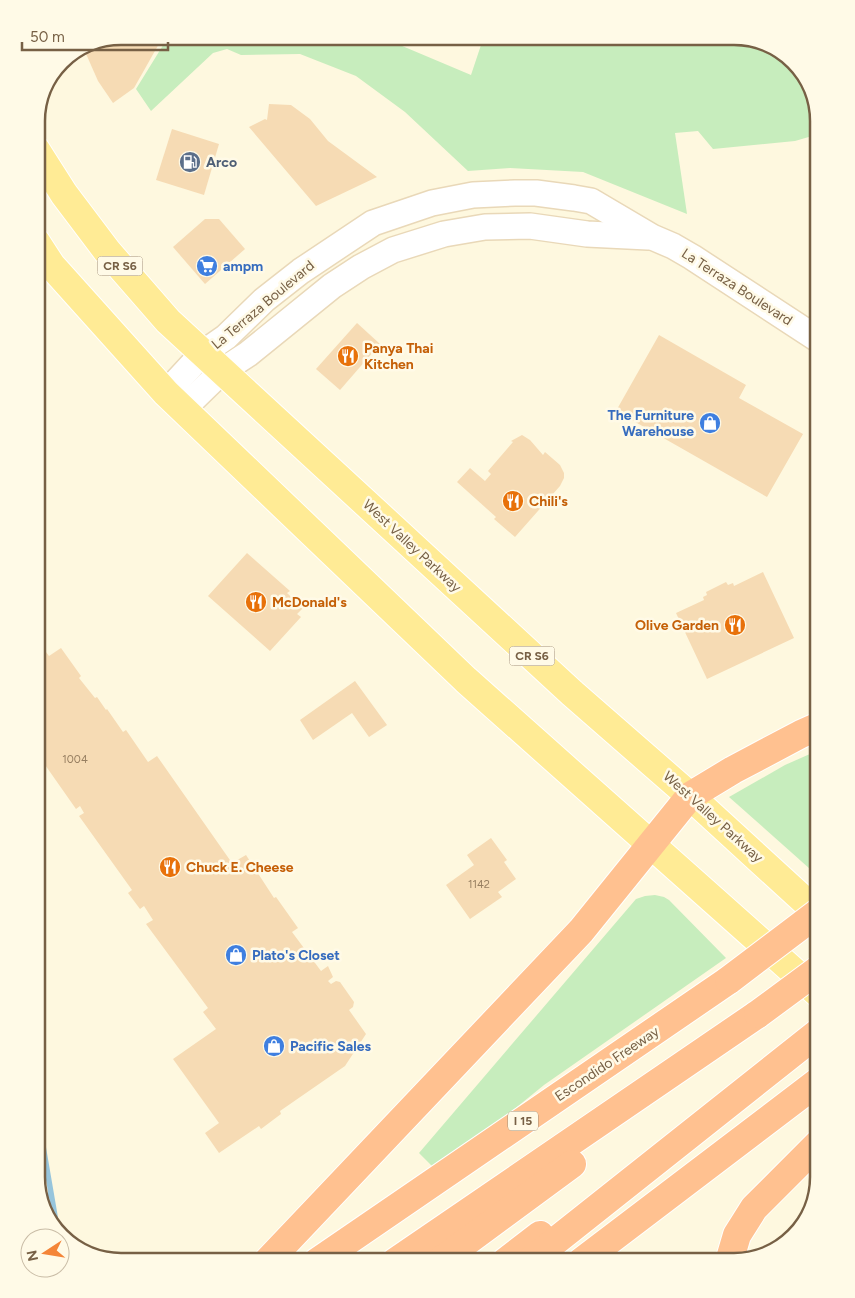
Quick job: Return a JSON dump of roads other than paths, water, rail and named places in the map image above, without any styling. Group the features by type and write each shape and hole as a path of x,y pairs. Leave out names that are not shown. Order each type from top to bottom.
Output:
{"highway":[{"path":"276,1253 581,931 690,796 733,770 810,731"},
{"name":"Escondido Freeway","path":"330,1253 729,980 810,920"},
{"path":"408,1253 586,1133 810,976"},
{"path":"540,1253 810,1039"},
{"path":"517,1253 701,1114 796,1050"},
{"path":"451,1253 499,1216 663,1099 692,1058"},
{"path":"594,1253 810,1088"},
{"path":"732,1253 737,1234 754,1208 810,1152"}],"main road":[{"name":"West Valley Parkway","path":"45,164 64,194 106,251 168,321 572,693 690,796 810,905"},
{"path":"45,256 51,265 174,401 466,680 810,986"}],"street":[{"name":"La Terraza Boulevard","path":"174,401 213,362 226,337 264,300 301,271 372,223 432,203 473,195 536,194 591,201 652,237 692,257 810,334"},
{"name":"La Terraza Boulevard","path":"213,362 248,354 332,286 361,266 393,250 441,235 486,228 530,226 587,234 652,237"}],"waterway":[{"path":"45,1158 55,1214"}],"place":[{"name":"Arco","path":"190,162"},
{"name":"ampm","path":"207,266"},
{"name":"Panya Thai Kitchen","path":"348,356"},
{"name":"The Furniture Warehouse","path":"710,423"},
{"name":"Chili's","path":"513,501"},
{"name":"McDonald's","path":"256,602"},
{"name":"Olive Garden","path":"735,625"},
{"name":"Chuck E. Cheese","path":"170,867"},
{"name":"Plato's Closet","path":"236,955"},
{"name":"Pacific Sales","path":"274,1046"}]}
